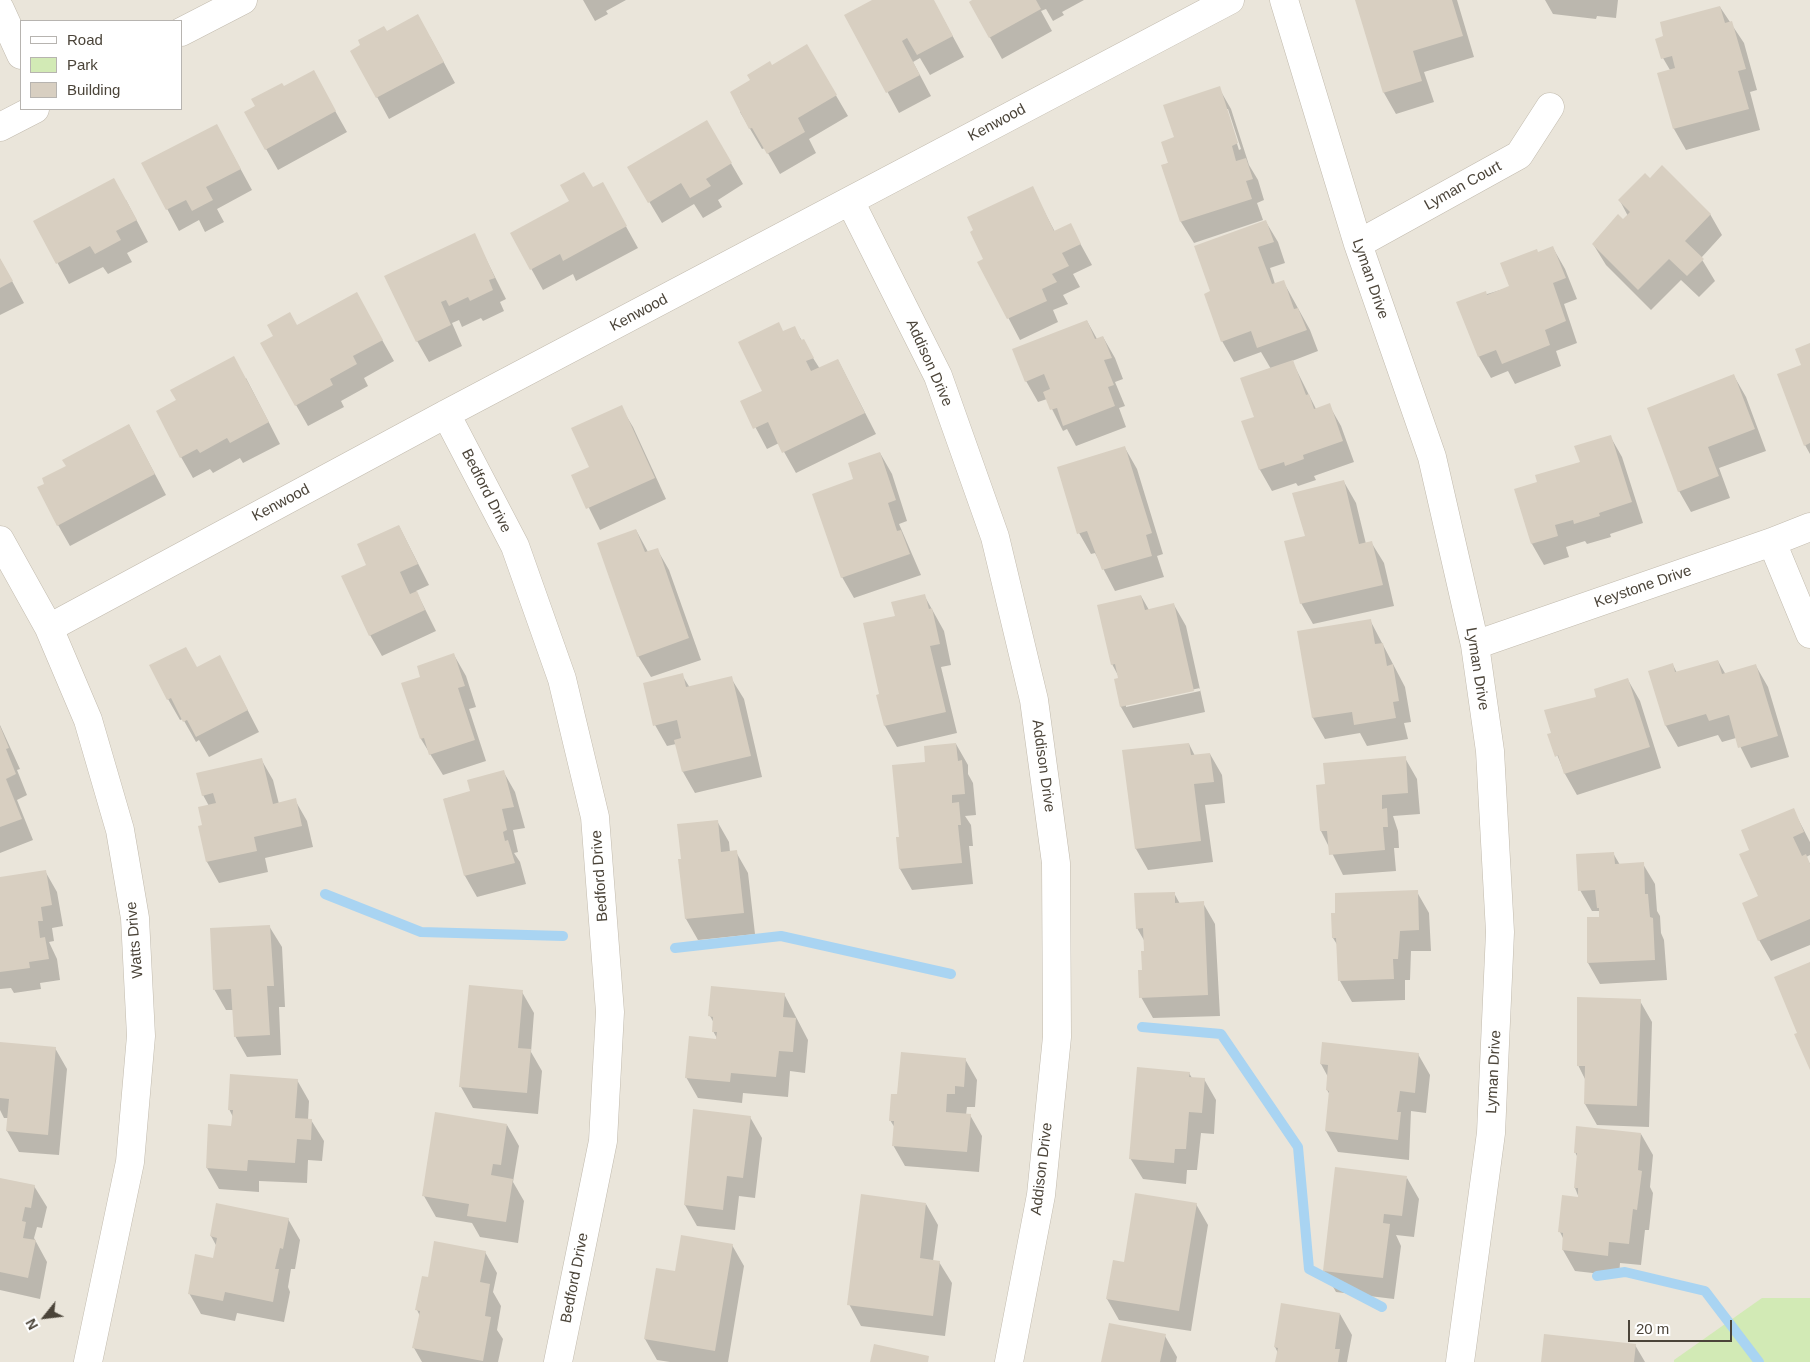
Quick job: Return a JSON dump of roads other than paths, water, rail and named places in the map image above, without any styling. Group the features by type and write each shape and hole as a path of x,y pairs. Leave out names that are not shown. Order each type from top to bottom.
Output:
{"street":[{"path":"182,31 243,0"},
{"name":"Kenwood","path":"49,628 446,414 1230,0"},
{"name":"Lyman Drive","path":"1284,0 1358,244 1432,458 1475,645 1490,751 1500,932 1491,1132 1460,1362"},
{"path":"0,10 20,53"},
{"name":"Lyman Court","path":"1358,244 1518,155 1550,107"},
{"path":"0,127 33,110"},
{"name":"Addison Drive","path":"850,201 938,376 995,536 1034,700 1056,863 1057,1037 1041,1196 1009,1362"},
{"name":"Bedford Drive","path":"446,414 514,546 562,679 596,817 610,1012 602,1141 558,1362"},
{"name":"Keystone Drive","path":"1475,645 1772,542 1810,527"},
{"name":"Watts Drive","path":"0,540 49,628 88,720 120,830 135,918 141,1036 130,1162 88,1362"},
{"path":"1772,542 1810,634"}],"waterway":[{"path":"325,894 421,932 563,936"},
{"path":"675,948 781,936 951,974"},
{"path":"1142,1027 1221,1034 1298,1147 1309,1269 1382,1307"},
{"path":"1597,1276 1625,1272 1705,1291 1759,1362"}]}
